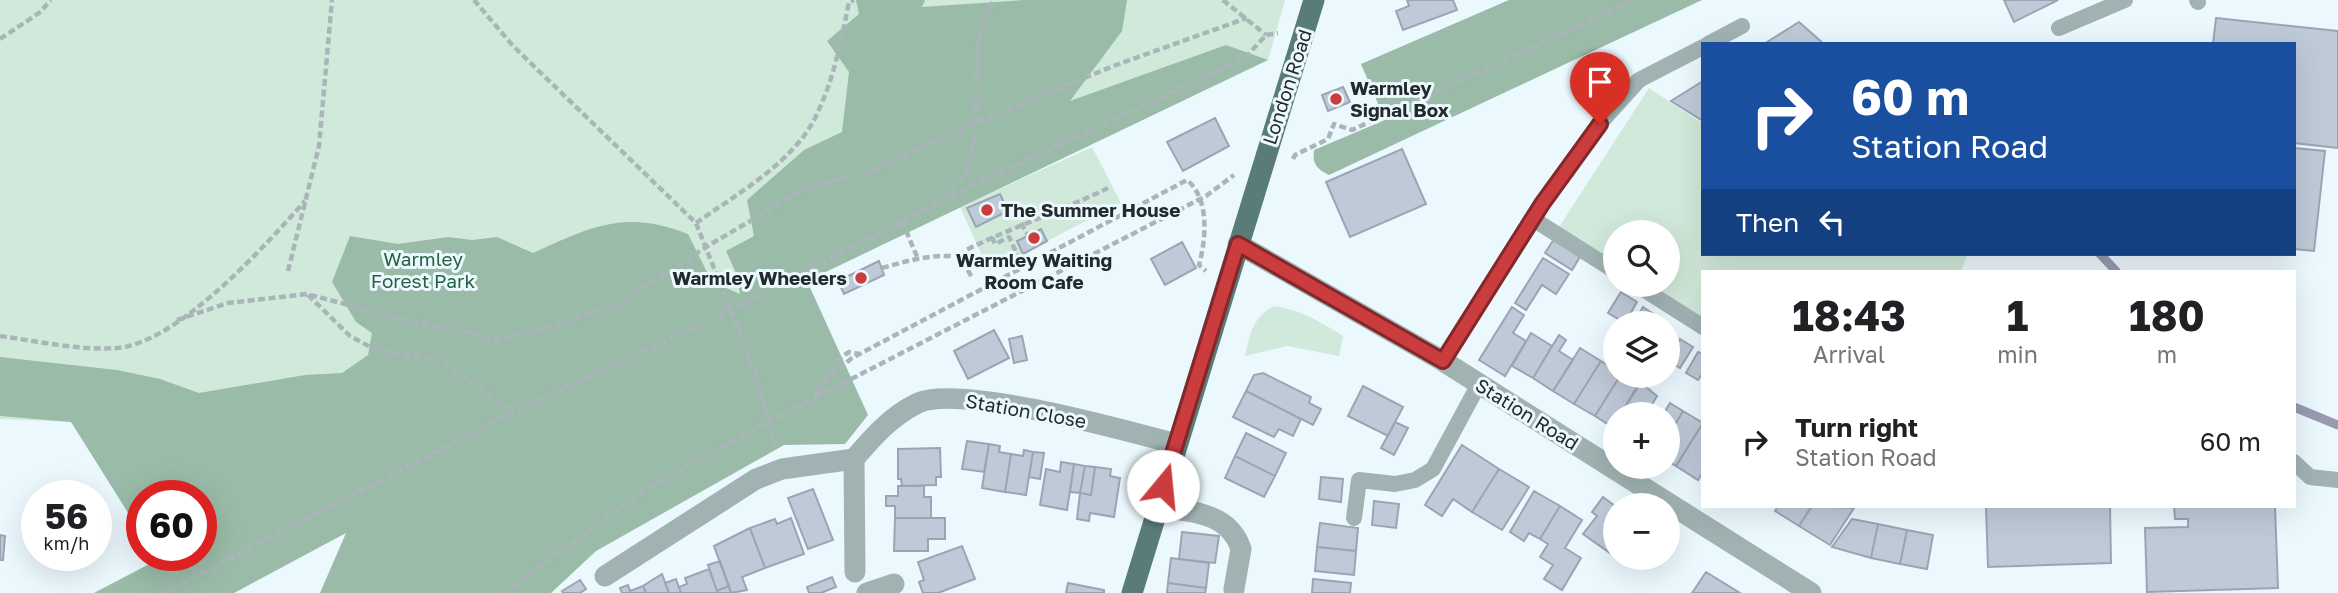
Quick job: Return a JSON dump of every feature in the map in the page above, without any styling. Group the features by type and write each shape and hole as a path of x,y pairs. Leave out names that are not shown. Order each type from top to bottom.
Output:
{"main road":[{"name":"London Road","path":"1132,593 1314,0"}],"street":[{"name":"Station Road","path":"1238,244 1443,361 1811,593"},
{"name":"Station Close","path":"854,459 883,425 920,402 964,399 1060,414 1176,444"},
{"path":"605,576 756,480 782,469 854,459 855,572"},
{"path":"1157,507 1211,516 1227,526 1241,549 1234,589"},
{"path":"867,593 894,584"}],"lane":[{"path":"2059,28 2125,0"},
{"path":"1712,42 1742,26"},
{"path":"1443,361 1533,219 1600,124 1639,80 1701,48"},
{"path":"1533,219 1603,263"},
{"path":"1656,297 1701,326"},
{"path":"1354,518 1359,480 1395,484 1415,480 1433,469 1479,384"},
{"path":"2296,464 2310,477 2338,480"}],"path":[{"path":"0,39 39,13 51,0"},
{"path":"288,271 319,146 332,0"},
{"path":"474,0 513,46 696,223 754,369 768,422"},
{"path":"696,223 754,182 794,147 816,118 836,67 849,2 855,0"},
{"path":"942,200 965,174 973,145 976,58 983,17 994,0"},
{"path":"1223,0 1266,34"},
{"path":"503,593 648,488 821,394 1198,200 1241,170 1286,178 1295,155 1328,139 1334,124 1352,130 1635,0"},
{"path":"177,320 228,303 307,294 397,318 503,340 621,303 706,247 808,187 872,172 974,123 1116,65 1247,18"},
{"path":"163,593 513,412 732,310 942,200 1245,58 1266,34 1273,32 1302,40"},
{"path":"821,394 828,378 860,354 1187,180 1195,187 1206,223 1199,265 1202,270 1227,279"},
{"path":"882,268 918,259 960,257 966,250 1021,223 1056,214 1108,188"},
{"path":"0,336 118,348 142,341 216,293 261,250 304,201"},
{"path":"902,221 918,259"},
{"path":"1021,223 1028,235"},
{"path":"992,237 995,244 1009,237 1018,256"},
{"path":"960,257 973,279"},
{"path":"307,294 350,336 374,349 439,360 513,412"},
{"path":"815,398 824,374 835,361 849,352 860,354"}],"green space":[{"name":"Warmley Forest Park","path":"0,0 1285,0 1268,60 947,210 807,281 376,593 344,528 217,552 217,480 128,480 74,422 0,419"},
{"path":"856,0 925,0 922,7 1025,0 1127,0 1122,31 1070,101 1226,45 1268,60 807,281 868,415 845,444 784,445 596,551 551,593 320,593 346,533 234,593 94,593 136,571 217,571 217,480 126,480 126,510 112,487 112,480 107,480 71,422 0,416 0,357 117,370 160,379 199,393 305,375 342,373 368,355 372,333 356,322 332,282 350,236 398,244 448,237 472,240 497,237 533,253 608,224 645,223 688,234 712,282 740,294 736,273 726,251 754,236 747,200 804,150 842,132 849,72 827,41 859,14"},
{"path":"1509,0 1702,0 1329,175 1318,168 1314,150 1385,120 1361,64"},
{"path":"1649,88 1701,123 1701,256 1967,256 1961,270 1701,270 1701,319 1668,297 1680,297 1680,220 1603,220 1603,255 1559,227"},
{"path":"1092,147 1121,203 1047,241 1041,229 1017,241 1023,254 989,271 960,207"},
{"path":"1274,306 1319,321 1343,336 1339,356 1287,346 1245,356 1257,321"}],"building":[{"path":"1407,0 1453,0 1457,10 1403,30 1396,11 1409,6"},
{"path":"2004,0 2058,0 2014,22"},
{"path":"2216,18 2338,31 2338,148 2296,143 2296,42 2213,42"},
{"path":"1799,22 1822,42 1767,42"},
{"path":"1701,82 1701,120 1671,101"},
{"name":"Warmley Signal Box","path":"1343,87 1350,102 1328,111 1322,95"},
{"path":"1215,118 1229,146 1183,171 1167,142"},
{"path":"2296,148 2325,151 2314,251 2296,249"},
{"path":"1402,149 1426,204 1350,237 1326,182"},
{"name":"The Summer House","path":"1000,194 1008,211 976,227 967,208"},
{"name":"Warmley Waiting Room Cafe","path":"1041,229 1047,241 1023,254 1017,241"},
{"path":"1554,239 1581,255 1572,270 1545,253"},
{"path":"1182,242 1196,268 1165,285 1151,259"},
{"path":"1543,258 1569,274 1556,294 1542,285 1526,310 1515,303"},
{"name":"Warmley Wheelers","path":"879,261 884,275 844,294 838,281"},
{"path":"1618,297 1629,297 1637,302 1632,311 1609,311"},
{"path":"1512,307 1524,315 1513,333 1526,341 1505,376 1479,360"},
{"path":"994,330 1009,358 968,379 954,351"},
{"path":"1531,333 1552,346 1533,378 1512,366"},
{"path":"1559,335 1566,340 1559,351 1573,360 1553,391 1533,378"},
{"path":"1022,336 1027,360 1014,363 1009,339"},
{"path":"1680,339 1693,347 1680,368"},
{"path":"1580,348 1601,361 1574,404 1553,391"},
{"path":"1698,352 1701,353 1701,376 1698,380 1686,373"},
{"path":"1601,361 1603,362 1603,388 1612,388 1595,416 1574,404"},
{"path":"1263,373 1311,397 1309,403 1321,409 1313,425 1246,391 1254,375"},
{"path":"1363,386 1403,407 1388,436 1348,416"},
{"path":"1612,388 1637,388 1628,402 1604,402"},
{"path":"1636,388 1647,388 1657,396 1654,402 1628,402"},
{"path":"1246,391 1301,419 1293,436 1279,429 1274,437 1233,417"},
{"path":"1603,403 1603,421 1595,416"},
{"path":"1683,411 1701,422 1701,426 1680,460 1680,416"},
{"path":"1395,422 1408,428 1394,455 1381,448"},
{"path":"1701,426 1701,475 1698,480 1680,469 1680,460"},
{"path":"1246,433 1286,453 1275,476 1235,456"},
{"path":"967,441 989,444 984,472 962,469"},
{"path":"989,444 1000,446 999,452 1011,454 1005,492 982,488"},
{"path":"1462,445 1499,469 1472,512 1453,499 1442,516 1425,505"},
{"path":"940,448 941,477 936,477 936,485 902,486 901,479 898,479 898,449"},
{"path":"1024,450 1033,452 1026,495 1005,492 1011,454 1023,456"},
{"path":"1033,452 1044,453 1040,479 1029,477"},
{"path":"1235,456 1275,476 1264,497 1225,478"},
{"path":"1061,462 1074,464 1067,510 1040,505 1046,469 1060,472"},
{"path":"1074,464 1085,466 1080,493 1070,492"},
{"path":"1085,466 1095,467 1091,495 1080,493"},
{"path":"1095,467 1111,469 1110,476 1120,478 1114,517 1090,513 1089,521 1077,519 1080,493 1091,495"},
{"path":"1499,469 1529,487 1502,530 1472,512"},
{"path":"1321,477 1343,479 1341,502 1319,499"},
{"path":"898,486 924,486 924,497 931,497 931,518 895,518 895,506 886,506 886,496 898,496"},
{"path":"813,489 833,540 808,549 788,498"},
{"path":"1534,491 1560,506 1540,539 1529,533 1524,541 1510,532"},
{"path":"1603,497 1603,548 1583,534 1597,516 1592,512"},
{"path":"1374,501 1399,504 1396,528 1372,525"},
{"path":"1560,506 1582,520 1565,548 1581,558 1562,590 1544,579 1553,565 1540,557 1548,544 1540,539"},
{"path":"1777,508 1811,508 1799,526 1775,511"},
{"path":"1811,508 1854,508 1830,545 1799,526"},
{"path":"1986,508 2110,508 2111,563 1988,567"},
{"path":"2174,508 2275,508 2278,588 2147,592 2145,528 2188,527 2188,519 2175,519"},
{"path":"791,518 804,554 765,568 750,528 775,519 777,524"},
{"path":"895,518 945,518 945,539 928,539 928,551 894,551"},
{"path":"1852,519 1878,524 1871,558 1832,547"},
{"path":"1320,523 1358,528 1356,551 1317,547"},
{"path":"1878,524 1907,530 1900,564 1871,558"},
{"path":"750,528 765,568 742,577 747,590 731,593 714,546"},
{"path":"1907,530 1933,535 1927,569 1900,564"},
{"path":"1182,532 1219,536 1215,563 1179,559"},
{"path":"0,535 5,536 3,560 0,560"},
{"path":"962,546 975,579 938,593 923,593 919,582 924,580 918,562"},
{"path":"1317,547 1356,551 1354,575 1315,571"},
{"path":"1171,558 1209,563 1206,588 1168,583"},
{"path":"720,561 729,586 717,591 708,565"},
{"path":"709,569 717,591 729,586 731,593 681,593 679,587 687,584 685,578"},
{"path":"1706,572 1740,593 1692,593"},
{"path":"662,574 669,593 646,593 643,586"},
{"path":"832,577 836,587 821,593 809,593 807,587"},
{"path":"676,579 681,593 669,593 665,583"},
{"path":"1313,579 1351,583 1350,593 1312,593"},
{"path":"580,580 586,589 580,593 563,593 562,591"},
{"path":"1068,583 1104,590 1104,593 1066,593"},
{"path":"1168,583 1206,588 1205,593 1167,593"},
{"path":"628,585 630,591 643,586 646,593 622,593 620,588"}],"waterway":[{"path":"2102,256 2115,270"},
{"path":"2296,408 2338,425"}],"place":[{"name":"Warmley Signal Box","path":"1336,99"},
{"name":"The Summer House","path":"987,210"},
{"name":"Warmley Waiting Room Cafe","path":"1034,238"},
{"name":"Warmley Wheelers","path":"861,278"}],"route":[{"path":"1163,486 1238,244 1443,361 1542,204 1600,124"}]}
